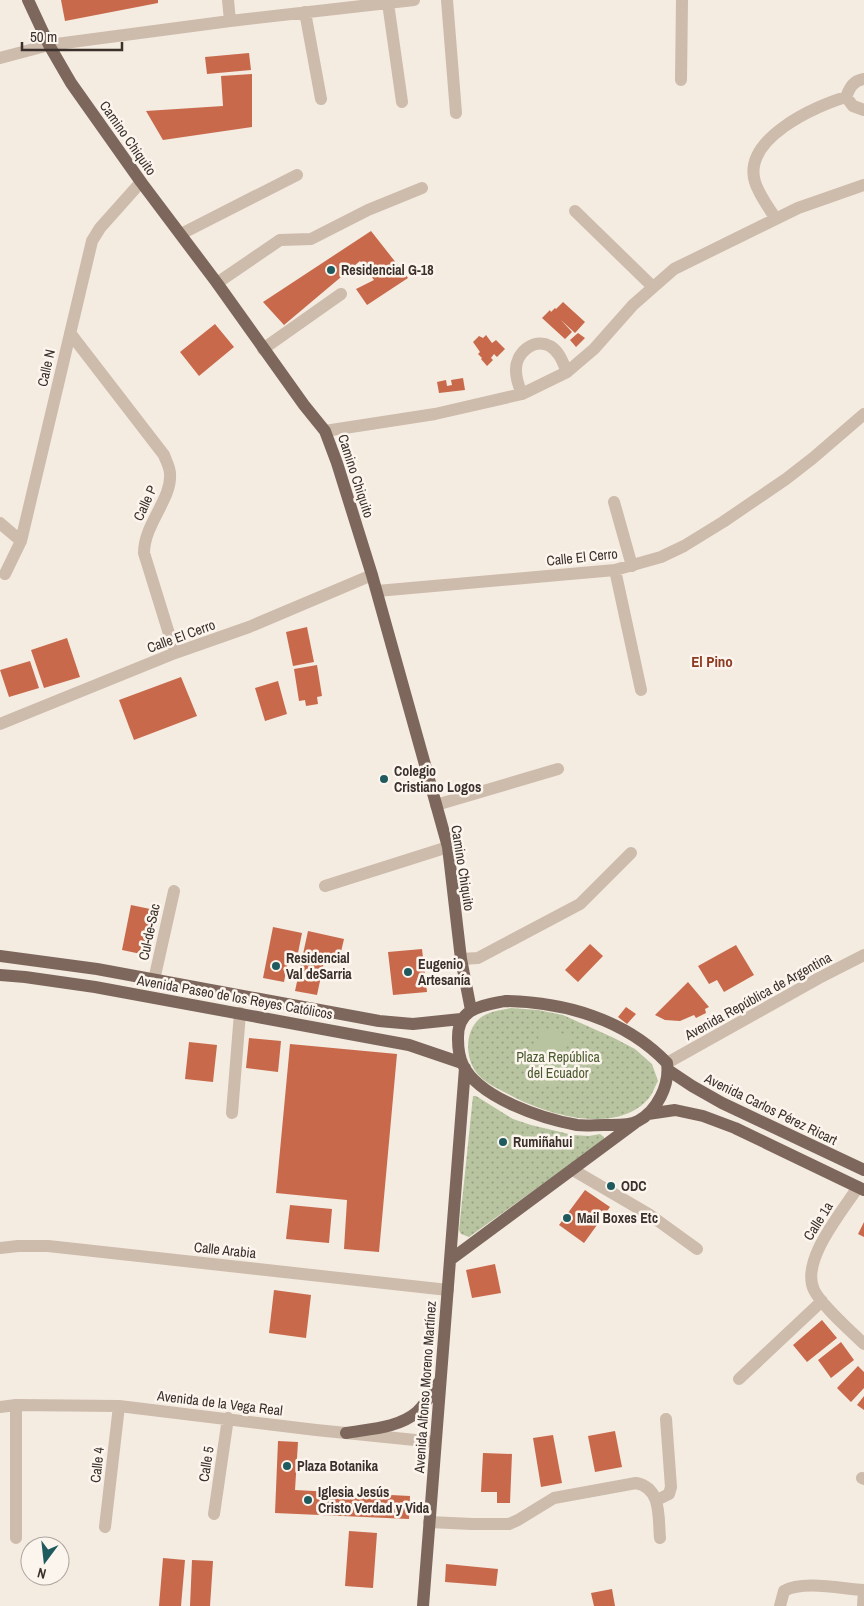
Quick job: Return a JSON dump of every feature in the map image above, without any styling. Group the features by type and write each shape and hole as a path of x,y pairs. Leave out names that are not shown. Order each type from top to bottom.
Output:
{"main road":[{"name":"Camino Chiquito","path":"28,0 49,45 71,82 141,182 325,431 338,463 377,591 448,847 461,959 471,1010"},
{"name":"Avenida Paseo de los Reyes Católicos","path":"0,956 97,969 379,1021 413,1024 461,1019"},
{"name":"Avenida Paseo de los Reyes Católicos","path":"0,975 95,987 409,1045 463,1066"},
{"path":"450,1260 648,1114 664,1090 667,1067 656,1052 632,1035 591,1015 530,1002 505,1001 484,1005 471,1010 461,1019 458,1032 458,1047 463,1066 479,1084 507,1102 547,1119 579,1125 612,1125 636,1122"},
{"name":"Avenida Alfonso Moreno Martínez","path":"423,1606 448,1290 463,1066"},
{"name":"Avenida Carlos Pérez Ricart","path":"667,1067 692,1086 722,1103 864,1170"},
{"path":"648,1114 675,1110 703,1116 744,1132 861,1189"},
{"path":"346,1433 390,1425 404,1420 416,1412 441,1378"}],"street":[{"path":"228,0 230,21"},
{"path":"0,58 49,45 230,21 414,0"},
{"path":"447,0 456,113"},
{"path":"681,80 682,0"},
{"path":"388,3 402,102"},
{"path":"305,12 321,99"},
{"path":"776,219 755,181 756,160 765,143 801,116 846,97 853,83 858,80 864,80"},
{"path":"846,97 853,106 864,110"},
{"path":"181,234 297,175"},
{"name":"Calle N","path":"5,574 21,541 92,241 100,228 141,182"},
{"path":"325,431 435,414 522,394 567,372 594,349 633,305 674,269 798,208 864,185"},
{"path":"217,283 280,240 311,239 368,210 422,188"},
{"path":"575,211 653,287"},
{"path":"263,349 342,294"},
{"name":"Calle P","path":"70,333 164,455 170,470 168,488 146,537 144,553 175,653"},
{"path":"522,394 517,380 516,365 523,351 531,346 539,344 550,346 560,355 567,372"},
{"name":"Calle El Cerro","path":"377,591 614,570 661,557 684,546 723,522 814,458 864,414"},
{"path":"614,502 632,566"},
{"path":"0,523 21,541"},
{"path":"614,570 641,690"},
{"name":"Calle El Cerro","path":"0,724 175,653 249,627 372,575"},
{"path":"436,805 558,769"},
{"path":"325,886 448,847"},
{"path":"461,959 478,958 580,904 632,853"},
{"name":"Cul-de-Sac","path":"154,980 174,891"},
{"name":"Avenida República de Argentina","path":"667,1067 819,978 864,955"},
{"path":"95,987 97,969"},
{"path":"232,1113 240,1013"},
{"path":"573,1170 650,1215 697,1248"},
{"name":"Calle 1a","path":"861,1189 815,1254 811,1280 814,1291 822,1301 864,1344"},
{"name":"Calle Arabia","path":"0,1248 48,1246 448,1290"},
{"path":"738,1379 822,1301"},
{"path":"16,1405 16,1538"},
{"name":"Avenida de la Vega Real","path":"0,1407 16,1405 119,1406 435,1442"},
{"name":"Calle 4","path":"105,1527 119,1406"},
{"name":"Calle 5","path":"214,1514 228,1418"},
{"path":"656,1500 669,1494 671,1487 666,1419"},
{"path":"430,1522 509,1524 554,1498 563,1495 636,1483 652,1490 656,1500 660,1538"},
{"path":"780,1606 784,1591 791,1587 810,1586 864,1590 863,1606"}],"green space":[{"name":"Plaza República del Ecuador","path":"511,1008 538,1010 563,1015 635,1049 652,1064 658,1081 649,1098 635,1110 619,1116 601,1119 581,1118 543,1109 492,1085 479,1076 472,1066 468,1052 469,1038 474,1024 479,1019 494,1012"},
{"path":"542,1027 570,1036 553,1088 525,1079"},
{"path":"473,1096 513,1119 573,1135 589,1136 600,1134 604,1137 604,1140 469,1237 461,1234 459,1230"}],"building":[{"path":"61,0 158,0 158,3 65,21"},
{"path":"249,53 251,70 207,74 205,57"},
{"path":"252,74 252,127 163,140 146,111 223,106 221,76"},
{"name":"Residencial G-18","path":"371,231 408,278 367,305 356,289 374,280 360,261 284,325 263,302"},
{"path":"563,302 585,322 575,333 561,320 572,332 565,339 542,318 550,310 551,312 556,309"},
{"path":"215,324 234,347 199,376 180,352"},
{"path":"578,333 585,338 576,347 570,340"},
{"path":"486,335 492,343 496,340 505,349 497,357 494,354 491,358 493,360 487,366 478,354 480,352 473,342 479,336 483,338"},
{"path":"463,378 465,390 439,393 437,382 446,380 447,386 452,385 451,380"},
{"path":"307,627 314,662 293,666 286,632"},
{"path":"67,638 80,677 44,688 31,650"},
{"path":"30,661 39,688 9,697 0,670"},
{"path":"317,665 322,696 317,697 318,704 306,706 305,700 299,701 294,669"},
{"path":"181,677 197,716 134,740 119,700"},
{"path":"278,681 287,714 265,721 255,688"},
{"path":"131,905 155,910 146,955 122,950"},
{"name":"Residencial Val deSarria","path":"273,927 302,933 298,953 290,951 284,982 263,978"},
{"path":"308,931 344,939 340,956 326,953 317,995 295,991"},
{"path":"590,944 603,956 578,982 565,970"},
{"path":"736,945 754,975 724,992 717,980 709,984 698,966"},
{"name":"Eugenio Artesanía","path":"422,949 427,992 393,995 388,952"},
{"path":"688,982 709,1007 705,1009 706,1013 696,1018 694,1015 680,1021 665,1020 655,1015"},
{"path":"626,1007 636,1014 627,1024 618,1017"},
{"path":"249,1038 281,1041 278,1072 246,1068"},
{"path":"189,1042 217,1045 213,1082 185,1079"},
{"path":"290,1044 397,1054 379,1252 344,1249 347,1200 276,1193"},
{"path":"585,1190 610,1207 584,1243 559,1225"},
{"path":"290,1205 332,1209 329,1243 286,1239"},
{"path":"864,1222 864,1237 858,1234"},
{"path":"495,1264 501,1293 472,1298 466,1270"},
{"path":"274,1290 311,1295 306,1338 269,1333"},
{"path":"822,1320 837,1338 807,1362 793,1345"},
{"path":"841,1342 854,1360 831,1378 818,1360"},
{"path":"858,1366 864,1372 864,1388 851,1402 837,1388"},
{"path":"864,1396 864,1410 857,1405"},
{"path":"615,1431 622,1467 595,1472 588,1436"},
{"path":"553,1435 562,1483 541,1487 533,1438"},
{"name":"Plaza Botanika","path":"278,1441 298,1442 295,1490 410,1496 409,1519 275,1513"},
{"path":"483,1453 512,1454 510,1503 497,1503 497,1492 481,1492"},
{"path":"349,1531 377,1533 373,1588 345,1586"},
{"path":"163,1558 185,1560 181,1606 159,1606"},
{"path":"192,1560 213,1561 210,1606 190,1606"},
{"path":"446,1564 498,1569 496,1586 445,1582"},
{"path":"612,1589 615,1606 594,1606 591,1593"}],"place":[{"name":"Residencial G-18","path":"331,270"},
{"name":"Colegio Cristiano Logos","path":"384,779"},
{"name":"Residencial Val deSarria","path":"276,966"},
{"name":"Eugenio Artesanía","path":"408,972"},
{"name":"Rumiñahui","path":"503,1142"},
{"name":"ODC","path":"611,1186"},
{"name":"Mail Boxes Etc","path":"567,1218"},
{"name":"Plaza Botanika","path":"287,1466"},
{"name":"Iglesia Jesús Cristo Verdad y Vida","path":"308,1500"}],"district":[{"name":"El Pino","path":"712,661"}]}
